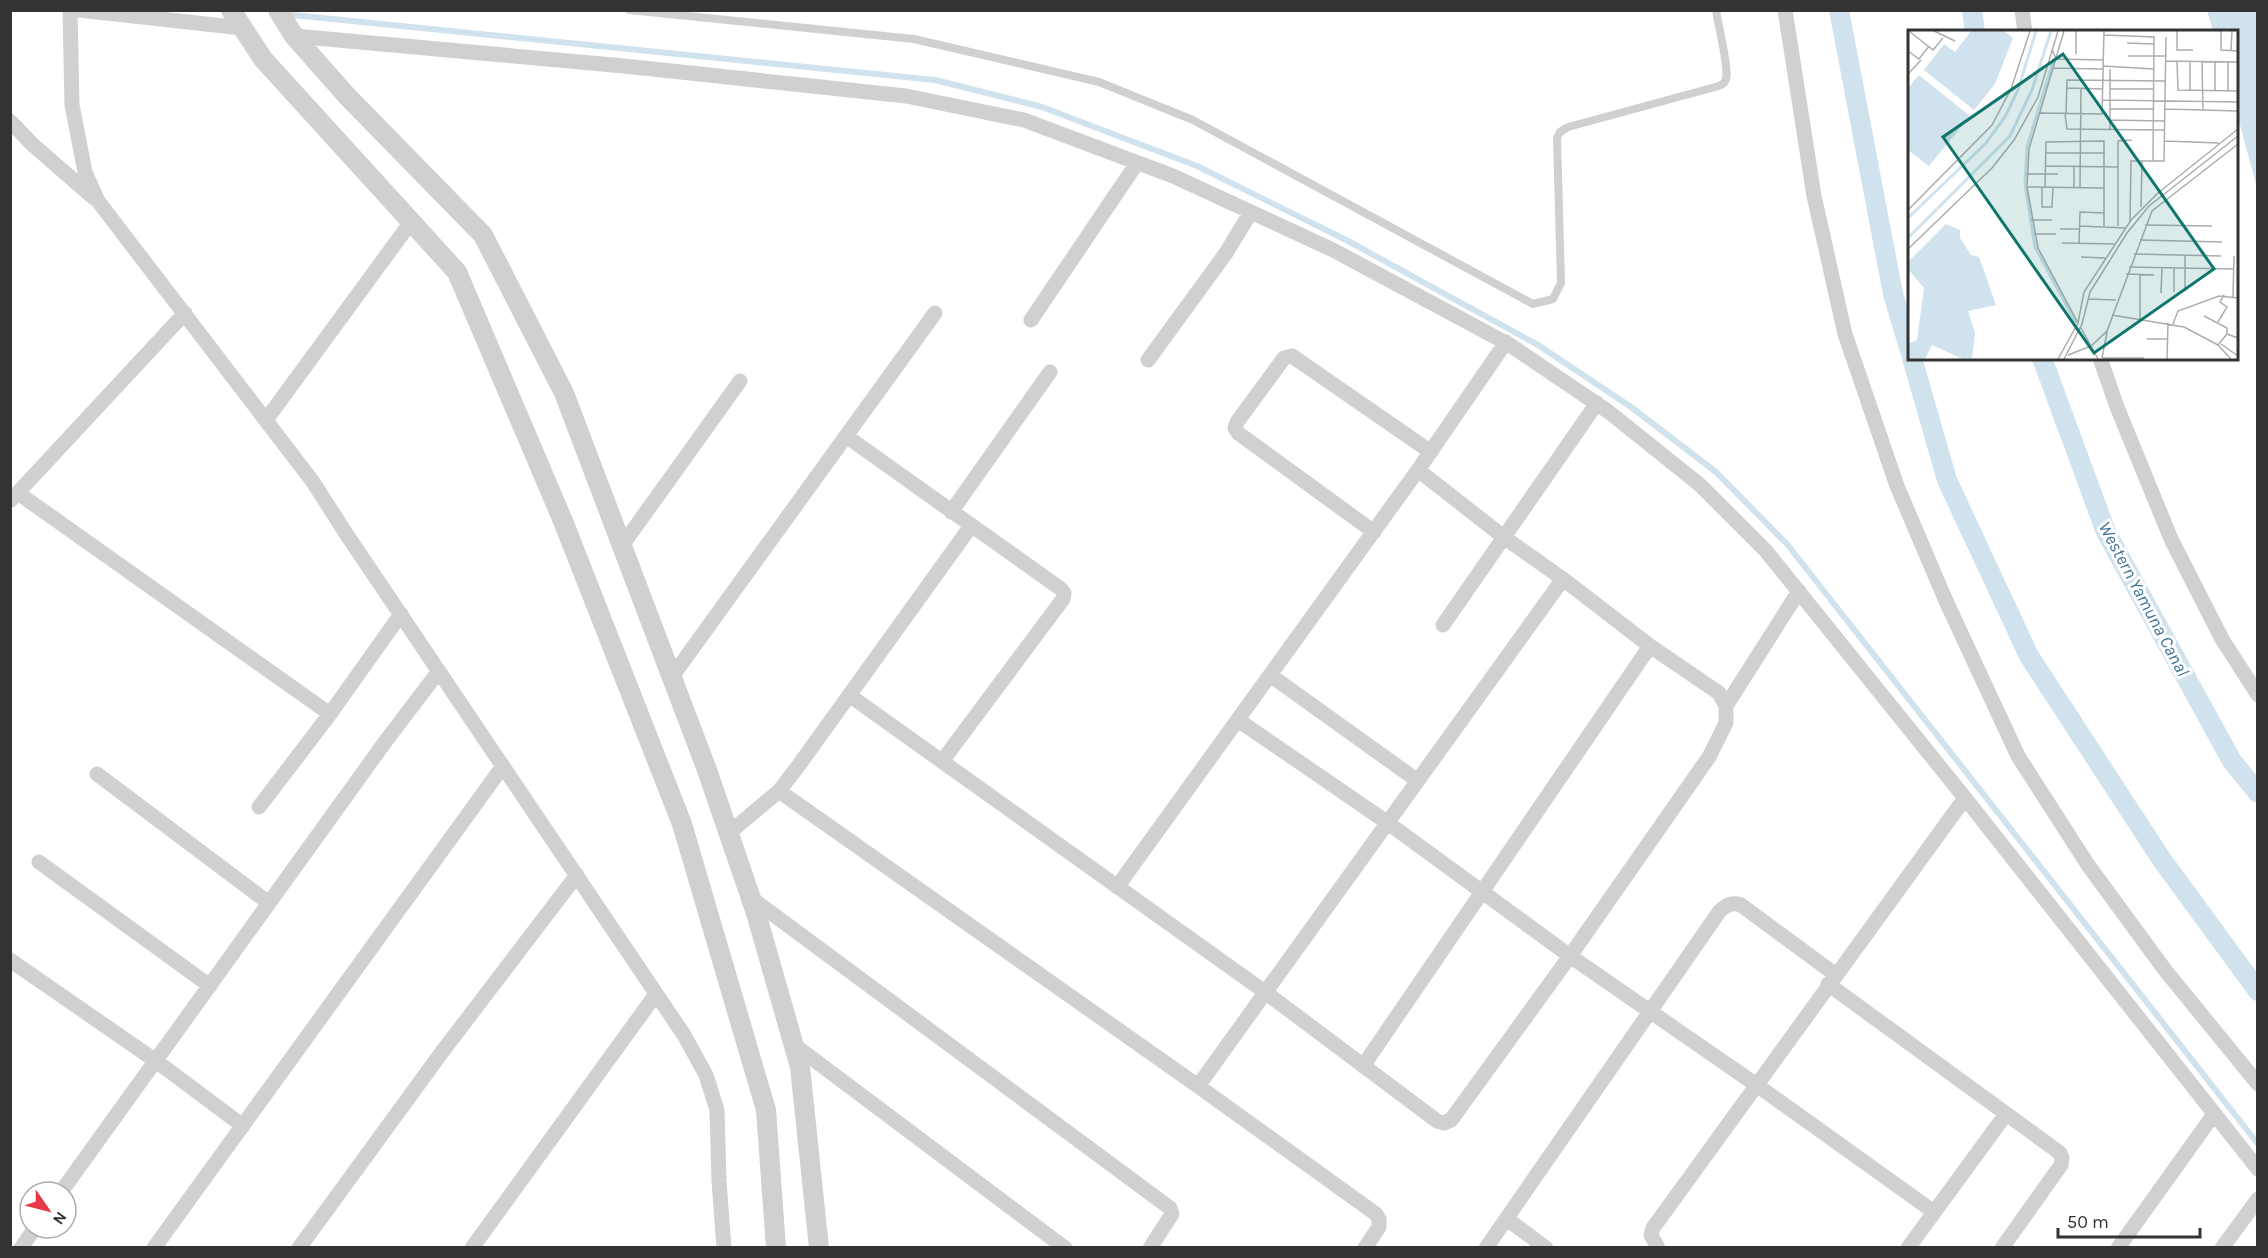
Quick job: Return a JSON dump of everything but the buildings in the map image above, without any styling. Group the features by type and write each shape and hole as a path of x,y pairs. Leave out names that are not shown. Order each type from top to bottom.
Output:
{"street":[{"path":"70,10 72,105 85,172 98,201"},
{"path":"79,10 242,28"},
{"path":"231,10 263,59 457,273 562,521 682,824 766,1110 776,1248"},
{"path":"278,10 294,36 347,96 483,235 564,393 729,833 751,898 800,1066 819,1248"},
{"path":"1785,10 1814,196 1845,334 1897,486 1946,601 2018,756 2081,855 2165,970 2258,1084"},
{"path":"2022,10 2025,30"},
{"path":"294,36 624,66 906,96 1024,120 1173,176 1333,250 1506,342 1597,403 1700,485 1766,551 1965,798 2258,1169"},
{"path":"10,120 32,144 98,201 314,482 400,614 656,994 706,1075 717,1110 718,1181 724,1248"},
{"path":"1031,320 1137,163"},
{"path":"1148,360 1226,253 1251,212"},
{"path":"266,420 411,222"},
{"path":"185,313 14,496 330,714"},
{"path":"671,678 935,313"},
{"path":"1117,887 1374,532 1506,342"},
{"path":"1374,532 1238,433 1235,428 1237,422 1284,358 1292,356 1431,452"},
{"path":"2101,360 2116,407 2171,539 2222,639 2258,695"},
{"path":"951,512 1050,372"},
{"path":"621,547 740,381"},
{"path":"1443,625 1597,403"},
{"path":"846,436 1064,593 1063,599 943,760"},
{"path":"849,695 1265,992 1437,1121 1444,1123 1451,1120 1570,956 1709,757 1726,723 1726,706 1719,693 1650,646 1418,470"},
{"path":"729,833 779,790 971,526"},
{"path":"1198,1086 1563,579"},
{"path":"1726,706 1799,591"},
{"path":"259,807 330,714 400,614"},
{"path":"1363,1066 1650,646"},
{"path":"70,1180 439,671"},
{"path":"1270,675 1419,781"},
{"path":"1238,720 1388,823 1570,956 1652,1011 1934,1212"},
{"path":"154,1248 503,766"},
{"path":"96,774 269,903"},
{"path":"779,790 1376,1214 1379,1227 1365,1248"},
{"path":"1658,1248 1651,1235 1653,1228 1965,798"},
{"path":"39,862 210,986"},
{"path":"299,1248 442,1052 577,875"},
{"path":"751,898 1170,1208 1172,1214 1169,1221 1150,1248"},
{"path":"1486,1248 1719,912 1726,905 1735,903 1741,905 1832,979 2060,1153 2062,1161 2002,1248"},
{"path":"10,960 156,1061 243,1126"},
{"path":"472,1248 656,994"},
{"path":"793,1044 1065,1248"},
{"path":"1908,1248 2006,1114"},
{"path":"2118,1248 2214,1114"},
{"path":"2222,1248 2258,1199"},
{"path":"1507,1219 1546,1248"}],"lane":[{"path":"629,10 914,39 1099,82 1193,120 1533,304 1553,299 1561,283 1557,138 1560,132 1568,127 1719,86 1725,82 1724,58 1716,10"}],"water":[{"path":"2207,11 2257,11 2257,188 2238,118 2238,30 2213,30"}],"waterway":[{"path":"1839,10 1893,294 1908,344"},
{"name":"Western Yamuna Canal","path":"1972,10 1975,30"},
{"path":"293,15 935,80 1042,107 1197,166 1348,241 1538,345 1631,407 1716,472 1787,544 2258,1144"},
{"path":"1913,360 1947,480 2029,656 2162,860 2258,991"},
{"name":"Western Yamuna Canal","path":"2043,360 2106,532 2232,761 2258,793"}]}
